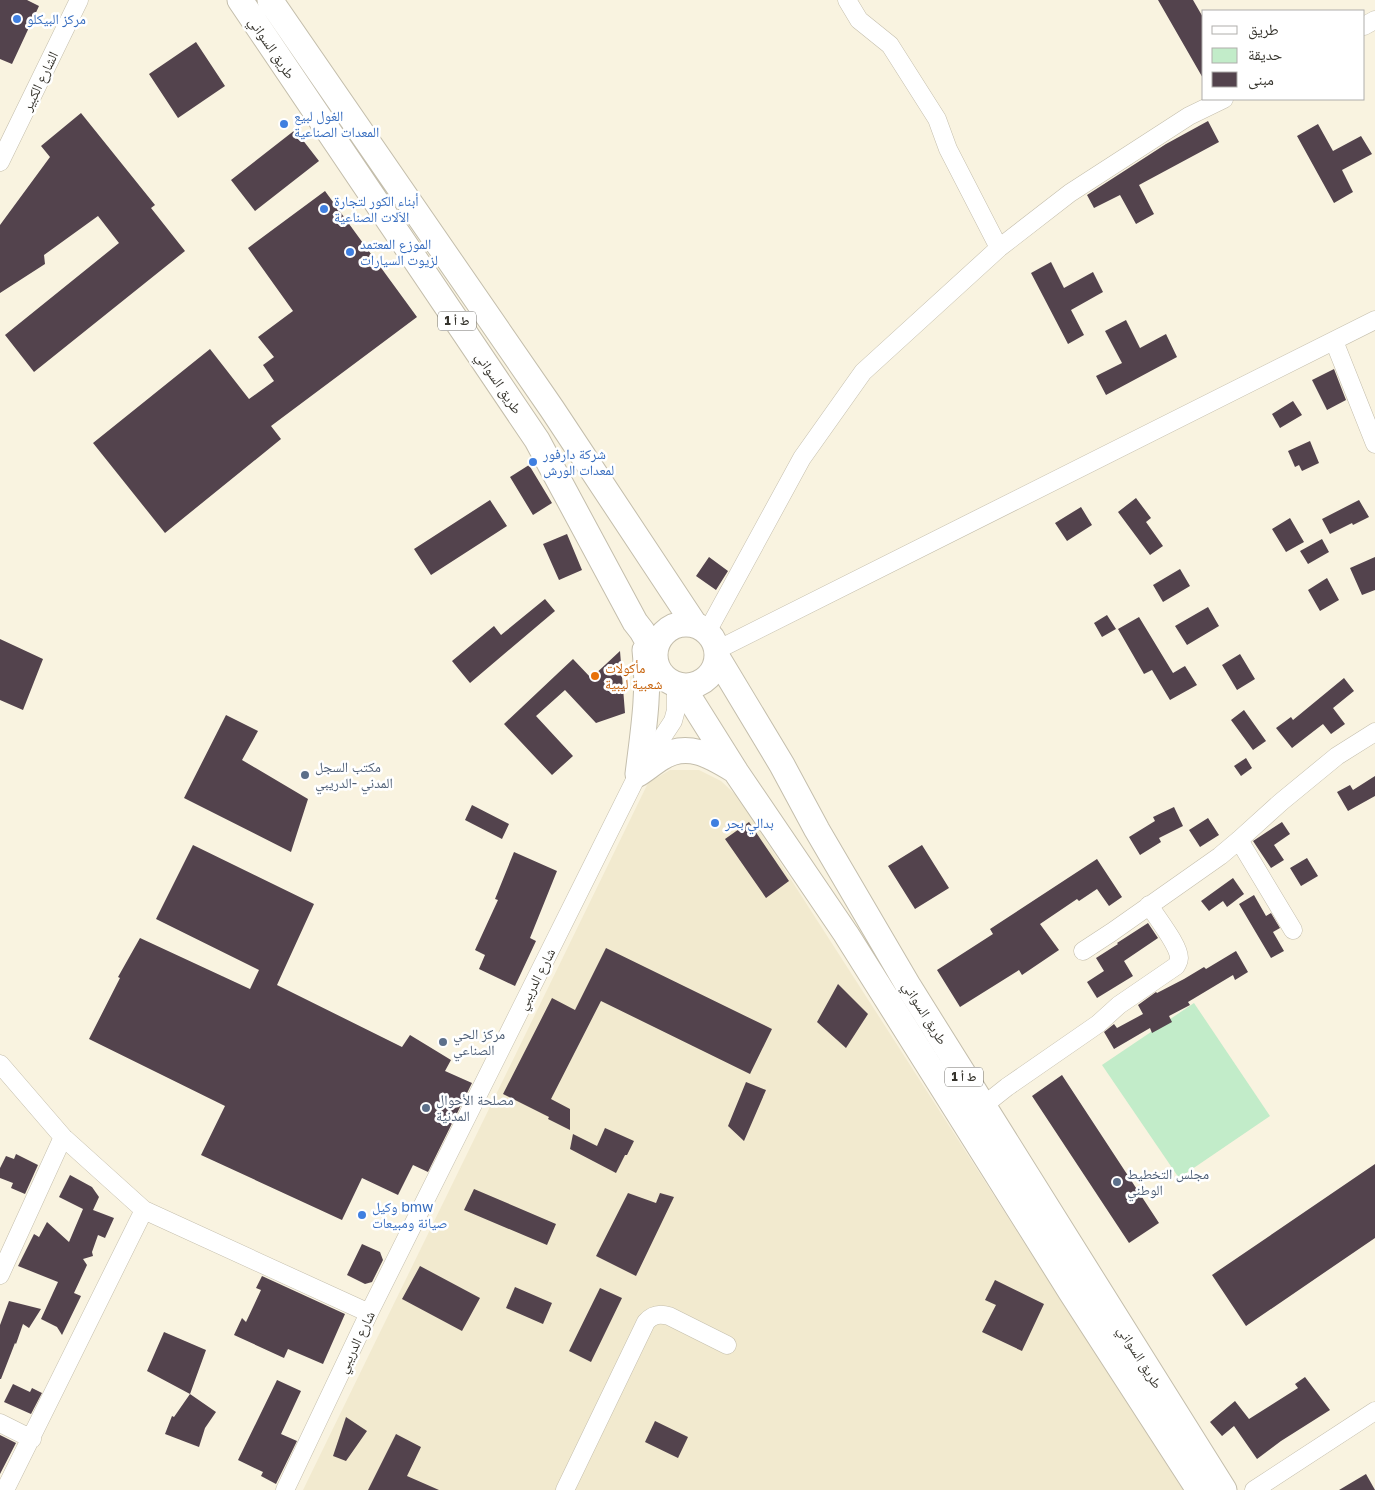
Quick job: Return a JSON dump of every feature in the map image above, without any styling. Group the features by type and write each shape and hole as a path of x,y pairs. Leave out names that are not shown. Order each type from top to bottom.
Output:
{"highway":[{"name":"طريق السواني","path":"240,0 537,440 635,622 655,654"},
{"name":"طريق السواني","path":"270,0 709,641 908,987 1224,1490"},
{"path":"681,625 709,641 716,664 709,677 696,684 679,685 668,680 656,664 655,654 659,640 668,630 681,625"},
{"path":"638,774 647,680 642,631"},
{"name":"طريق السواني","path":"679,685 846,934 1071,1292 1199,1490"},
{"path":"638,774 662,757 674,752 687,750 700,752 712,757 736,772"}],"street":[{"name":"الشارع الكبير","path":"0,162 79,0"},
{"path":"847,0 859,20 890,45 937,118 948,149 999,248"},
{"path":"709,641 802,458 863,372 999,248 1070,193 1189,116 1222,100"},
{"path":"709,641 1375,320"},
{"path":"1334,341 1375,444"},
{"name":"شارع الدريبي","path":"285,1490 369,1313 638,774 673,721 679,685"},
{"path":"1083,951 1220,856 1337,756 1375,732"},
{"path":"1240,840 1293,930"},
{"path":"982,1106 1098,1024 1119,1005 1176,966 1179,961 1177,950 1149,905"},
{"path":"0,1064 63,1137 144,1210 369,1313"},
{"path":"0,1275 63,1137"},
{"path":"5,1490 32,1439 144,1210"},
{"path":"566,1490 650,1317 660,1314 669,1316 727,1345"},
{"path":"1254,1490 1375,1411"},
{"path":"0,1422 32,1439"}],"shaded area":[{"path":"670,770 699,770 721,781 738,797 1183,1490 303,1490 648,783"}],"green space":[{"path":"1194,1003 1270,1116 1179,1178 1102,1065"}],"building":[{"path":"0,0 27,0 39,6 12,64 0,59"},
{"path":"1158,0 1193,0 1202,16 1202,77"},
{"path":"196,42 225,86 178,118 149,74"},
{"path":"81,113 155,205 151,208 185,251 34,372 5,335 119,243 98,216 44,255 45,264 0,293 0,225 50,157 41,146"},
{"path":"1208,121 1219,142 1139,185 1154,214 1136,224 1120,195 1094,208 1087,195 1166,144"},
{"path":"1318,124 1333,151 1361,136 1372,154 1342,170 1353,192 1334,203 1297,136"},
{"path":"295,130 319,161 255,211 231,180"},
{"path":"325,191 417,317 271,426 281,439 165,533 93,443 210,349 249,399 274,381 263,365 274,357 258,337 293,311 248,248"},
{"path":"1051,262 1064,288 1093,272 1103,292 1071,310 1084,335 1068,344 1031,273"},
{"path":"1126,320 1140,348 1166,334 1177,357 1106,395 1096,376 1122,363 1105,331"},
{"path":"1334,369 1346,400 1327,410 1312,380"},
{"path":"1293,401 1302,415 1280,428 1272,414"},
{"path":"1310,441 1319,463 1302,471 1299,465 1295,467 1288,451"},
{"path":"529,465 552,503 533,515 510,477"},
{"path":"1136,498 1151,518 1146,522 1163,546 1150,555 1118,512"},
{"path":"490,500 507,526 431,575 414,549"},
{"path":"1359,500 1369,517 1330,534 1322,519"},
{"path":"1081,507 1092,525 1067,541 1055,523"},
{"path":"1290,518 1304,542 1286,552 1272,529"},
{"path":"567,534 582,570 559,580 543,544"},
{"path":"1322,539 1329,552 1308,564 1300,551"},
{"path":"709,557 728,571 716,590 696,576"},
{"path":"1375,557 1375,590 1362,595 1350,568"},
{"path":"1180,569 1190,586 1163,602 1153,585"},
{"path":"1327,578 1339,600 1320,611 1308,590"},
{"path":"545,599 555,611 470,683 452,661 494,626 501,635"},
{"path":"1208,607 1219,626 1187,645 1175,626"},
{"path":"1107,615 1116,629 1102,637 1094,623"},
{"path":"1139,617 1173,673 1185,666 1197,685 1170,700 1152,670 1144,674 1118,629"},
{"path":"0,639 43,659 23,710 0,700"},
{"path":"620,651 625,713 596,723 565,690 536,716 573,756 552,775 504,724 573,659 591,678"},
{"path":"1240,654 1255,679 1237,690 1222,665"},
{"path":"1344,678 1354,691 1333,708 1345,724 1331,734 1323,724 1292,748 1276,728 1291,717 1293,720"},
{"path":"1244,710 1266,741 1253,750 1231,720"},
{"path":"226,715 258,731 242,760 308,799 291,852 184,798"},
{"path":"1246,758 1252,768 1241,776 1234,766"},
{"path":"1375,776 1375,796 1348,811 1337,792 1350,785 1353,790"},
{"path":"472,805 509,824 502,839 465,820"},
{"path":"1174,807 1183,826 1159,838 1161,842 1140,855 1129,837 1155,821 1153,817"},
{"path":"1208,818 1219,835 1200,847 1189,830"},
{"path":"749,822 789,881 766,898 725,839"},
{"path":"1282,822 1290,834 1274,845 1284,860 1271,868 1253,841"},
{"path":"193,845 314,904 277,985 402,1047 410,1035 451,1060 445,1071 472,1083 428,1172 413,1165 398,1195 362,1178 342,1220 201,1155 225,1106 89,1039 120,978 118,977 140,938 250,989 259,970 156,919"},
{"path":"922,845 949,888 915,909 888,866"},
{"path":"514,852 557,871 530,938 536,941 515,986 479,969 485,955 475,950 498,900 495,899"},
{"path":"1307,858 1318,876 1301,886 1290,868"},
{"path":"1097,859 1122,897 1109,906 1097,889 1079,901 1077,899 1040,924 1059,950 1022,975 1019,970 960,1007 937,970 993,934 990,929"},
{"path":"1233,878 1244,894 1227,907 1223,901 1209,911 1201,901"},
{"path":"1254,895 1266,916 1271,913 1280,928 1273,932 1284,951 1271,958 1239,904"},
{"path":"1148,923 1158,938 1124,961 1133,976 1097,998 1087,982 1104,971 1096,958"},
{"path":"606,948 772,1029 750,1074 601,1001 551,1099 570,1109 570,1130 548,1119 549,1117 503,1094 552,998 575,1010"},
{"path":"1236,951 1248,972 1235,980 1233,975 1188,1002 1190,1005 1169,1016 1172,1022 1152,1033 1150,1028 1114,1049 1104,1032 1114,1024 1117,1028 1143,1014 1138,1005 1156,992 1204,967 1206,969"},
{"path":"838,984 868,1014 846,1048 817,1022"},
{"path":"1062,1075 1159,1223 1129,1243 1032,1096"},
{"path":"746,1082 766,1090 744,1141 728,1126"},
{"path":"605,1128 634,1141 616,1173 570,1149 573,1134 597,1146"},
{"path":"16,1154 38,1165 25,1194 11,1188 13,1183 0,1178 0,1168 6,1156 14,1159"},
{"path":"1375,1164 1375,1238 1246,1326 1212,1275"},
{"path":"70,1175 92,1187 99,1197 93,1210 114,1218 105,1238 98,1235 92,1252 93,1256 83,1259 87,1265 74,1293 81,1296 62,1335 57,1327 41,1319 58,1282 18,1266 34,1234 39,1237 47,1222 69,1242 83,1209 59,1197"},
{"path":"474,1189 556,1224 547,1245 464,1210"},
{"path":"628,1193 656,1203 660,1193 674,1197 636,1276 596,1256"},
{"path":"362,1244 380,1252 383,1260 372,1282 365,1284 347,1275"},
{"path":"420,1266 480,1298 462,1331 402,1299"},
{"path":"262,1276 345,1314 323,1364 288,1349 284,1358 234,1335 242,1318 246,1322 261,1290 256,1288"},
{"path":"995,1280 1044,1304 1022,1351 982,1332 996,1305 985,1300"},
{"path":"515,1287 552,1303 543,1324 506,1308"},
{"path":"600,1288 622,1298 591,1362 569,1351"},
{"path":"9,1301 41,1309 29,1328 23,1324 0,1379 0,1325"},
{"path":"164,1332 206,1350 190,1394 147,1371"},
{"path":"1305,1377 1330,1410 1281,1441 1257,1459 1234,1426 1222,1436 1210,1422 1235,1401 1249,1419 1298,1388 1295,1384"},
{"path":"277,1380 301,1391 281,1434 297,1441 276,1484 261,1476 263,1472 238,1460"},
{"path":"13,1384 30,1392 32,1388 42,1393 31,1414 4,1402"},
{"path":"190,1394 216,1412 205,1428 199,1447 165,1434 172,1416 174,1417"},
{"path":"346,1417 367,1431 346,1461 333,1456"},
{"path":"655,1421 688,1437 678,1458 645,1442"},
{"path":"396,1434 421,1447 407,1476 439,1490 368,1490"},
{"path":"0,1435 16,1443 0,1474"},
{"path":"1366,1474 1375,1490 1339,1490"}],"place":[{"name":"مركز البيكلو","path":"17,19"},
{"name":"الغول لبيع المعدات الصناعية","path":"284,124"},
{"name":"أبناء الكور لتجارة الاَلات الصناعية","path":"324,209"},
{"name":"الموزع المعتمد لزيوت السيارات","path":"350,252"},
{"name":"شركة دارفور لمعدات الورش","path":"533,462"},
{"name":"مأكولات شعبية ليبية","path":"595,676"},
{"name":"مكتب السجل المدني -الدريبي","path":"305,775"},
{"name":"بدالي بحر","path":"715,823"},
{"name":"مركز الحي الصناعي","path":"443,1042"},
{"name":"مصلحة الأحوال المدنية","path":"426,1108"},
{"name":"مجلس التخطيط الوطني","path":"1117,1182"},
{"name":"وكيل bmw صيانة ومبيعات","path":"362,1215"}]}
